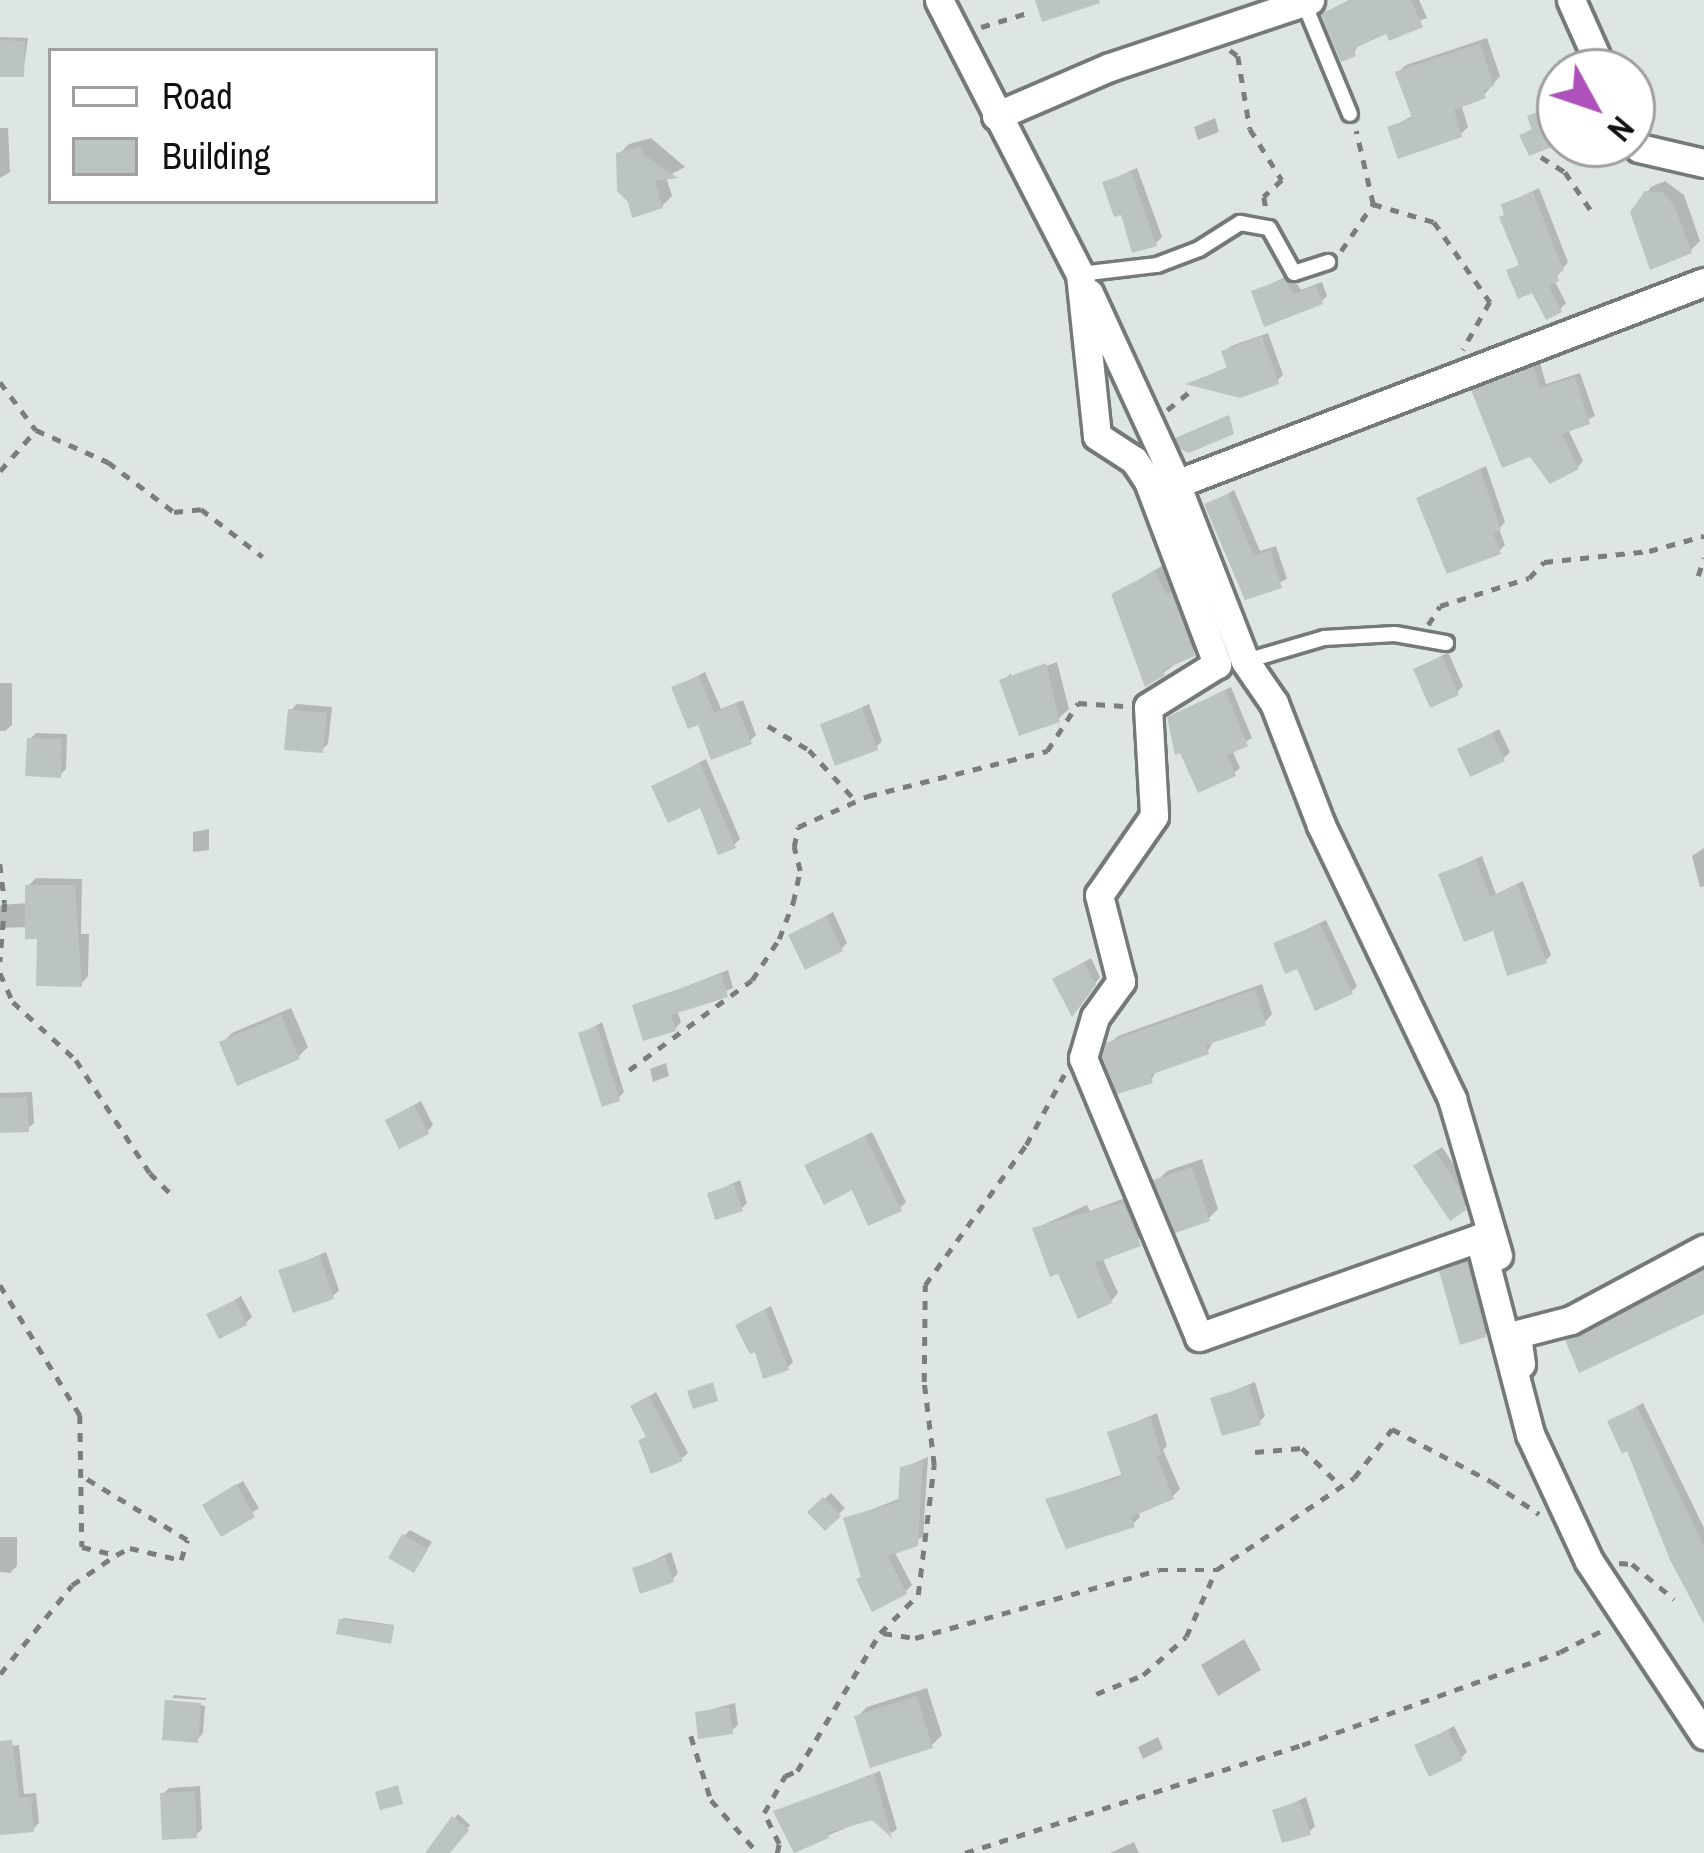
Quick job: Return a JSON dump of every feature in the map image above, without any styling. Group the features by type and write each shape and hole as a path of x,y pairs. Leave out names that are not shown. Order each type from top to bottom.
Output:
{"street":[{"path":"939,0 1080,274 1176,484 1231,663"},
{"path":"1571,0 1592,48"},
{"path":"996,116 1110,67 1307,2"},
{"path":"1656,152 1704,163"},
{"path":"1080,274 1097,436 1134,460 1148,481 1231,663 1274,703 1321,825 1452,1099 1517,1334 1530,1434"},
{"path":"1176,484 1704,282"},
{"path":"1231,663 1148,707 1154,816 1099,895 1121,981 1095,1017 1083,1058 1199,1337 1479,1238 1530,1434 1589,1561 1630,1616 1704,1735"},
{"path":"1517,1334 1571,1320 1704,1249"}],"lane":[{"path":"1307,2 1350,115"},
{"path":"1080,274 1157,265 1199,249 1240,224 1269,228 1294,273 1328,262"},
{"path":"1231,663 1324,638 1420,637 1446,643"}],"path":[{"path":"958,34 1027,13"},
{"path":"1212,36 1238,56 1250,130 1282,180 1264,196 1269,228"},
{"path":"1328,262 1349,245 1373,204 1350,115"},
{"path":"1559,168 1592,212"},
{"path":"1373,204 1433,222 1490,302 1451,380"},
{"path":"0,382 36,430 108,461 174,512 201,509 263,557"},
{"path":"0,471 36,430"},
{"path":"1420,637 1440,606 1464,603 1529,578 1544,562 1648,551 1704,536"},
{"path":"1698,576 1704,558"},
{"path":"629,1070 752,980 779,939 793,903 800,871 794,848 798,827 856,802 1047,752 1078,703 1148,707"},
{"path":"768,726 809,750 856,802"},
{"path":"0,864 5,903 0,962"},
{"path":"0,973 13,1002 76,1060 150,1173 172,1195"},
{"path":"781,1853 764,1813 785,1776 797,1771 880,1633 918,1595 934,1465 925,1382 925,1285 1026,1145 1066,1072"},
{"path":"0,1285 80,1415 82,1547 116,1555"},
{"path":"1096,1694 1143,1675 1186,1637 1216,1570 1354,1478 1392,1429 1492,1482 1546,1520"},
{"path":"1256,1452 1302,1448 1341,1486"},
{"path":"0,1674 72,1585 116,1555 130,1548 181,1560 187,1540 83,1477"},
{"path":"1589,1561 1632,1564 1674,1599"},
{"path":"880,1633 915,1638 1159,1570 1216,1570"},
{"path":"964,1853 1302,1745 1560,1652 1630,1616"},
{"path":"691,1736 711,1800 758,1853"}],"building":[{"path":"1035,0 1099,0 1100,3 1042,22"},
{"path":"1349,0 1411,0 1423,27 1389,41 1386,34 1353,49 1356,56 1341,62 1321,14"},
{"path":"0,40 25,41 24,77 0,77"},
{"path":"1480,43 1494,86 1483,90 1486,98 1454,110 1462,137 1398,159 1387,127 1412,118 1395,72"},
{"path":"1536,113 1536,153 1529,156 1519,135 1532,130 1527,116"},
{"path":"641,146 643,154 678,178 655,181 663,208 632,218 628,202 617,191 616,153"},
{"path":"1131,172 1157,246 1132,253 1121,215 1114,217 1102,182"},
{"path":"1645,191 1662,192 1674,205 1692,253 1650,270 1630,212"},
{"path":"1533,192 1564,271 1556,273 1559,281 1549,286 1562,312 1546,320 1532,293 1518,299 1506,270 1519,265 1499,217 1504,215 1501,204"},
{"path":"1284,279 1294,294 1316,286 1323,304 1264,327 1251,291"},
{"path":"1262,336 1279,384 1240,398 1185,384 1227,368 1221,351"},
{"path":"1534,367 1540,388 1575,377 1590,424 1562,434 1579,469 1550,484 1530,457 1502,468 1471,390"},
{"path":"1229,415 1234,434 1189,453 1180,449 1175,438"},
{"path":"1480,469 1501,530 1493,533 1501,554 1447,574 1416,498"},
{"path":"1228,494 1254,556 1270,550 1282,588 1245,600 1204,504"},
{"path":"1155,571 1166,594 1171,592 1195,656 1162,670 1165,675 1145,687 1111,594"},
{"path":"1442,656 1459,695 1430,708 1413,669"},
{"path":"1046,663 1060,722 1019,736 999,680"},
{"path":"699,676 714,713 736,704 752,744 711,760 698,725 688,729 671,687"},
{"path":"1225,690 1248,746 1227,755 1236,776 1198,793 1180,753 1175,755 1167,717"},
{"path":"862,708 878,750 835,766 820,724"},
{"path":"288,709 327,713 323,753 284,750"},
{"path":"1492,733 1505,761 1470,777 1457,749"},
{"path":"27,738 62,739 61,778 25,776"},
{"path":"700,763 736,848 718,855 700,808 668,823 651,786"},
{"path":"1476,860 1490,897 1517,884 1547,963 1507,976 1493,931 1464,942 1438,874"},
{"path":"25,885 75,885 82,987 36,986 37,939 25,939"},
{"path":"826,916 843,951 805,970 788,935"},
{"path":"1320,924 1353,994 1315,1011 1297,969 1285,974 1273,943"},
{"path":"1084,962 1096,985 1072,1017 1052,979"},
{"path":"722,974 728,997 671,1015 676,1031 643,1041 632,1005"},
{"path":"1255,989 1266,1025 1206,1045 1209,1054 1150,1075 1153,1083 1117,1094 1102,1057 1106,1043"},
{"path":"281,1015 300,1059 237,1086 219,1042"},
{"path":"597,1026 620,1101 602,1107 578,1033"},
{"path":"27,1097 29,1132 0,1133 0,1098"},
{"path":"414,1105 429,1134 399,1149 385,1120"},
{"path":"865,1136 902,1211 868,1226 852,1190 824,1205 804,1165"},
{"path":"1435,1151 1459,1187 1466,1210 1450,1221 1413,1166"},
{"path":"1192,1167 1210,1221 1175,1233 1153,1180"},
{"path":"734,1184 743,1211 715,1220 707,1193"},
{"path":"1123,1202 1141,1246 1095,1263 1112,1303 1078,1319 1058,1274 1050,1277 1032,1228"},
{"path":"320,1256 334,1299 293,1313 278,1270"},
{"path":"1467,1262 1486,1337 1460,1345 1439,1271"},
{"path":"1704,1269 1704,1314 1579,1373 1565,1340"},
{"path":"235,1300 247,1325 219,1339 206,1314"},
{"path":"765,1309 789,1370 763,1379 755,1352 750,1354 735,1325"},
{"path":"713,1382 718,1401 693,1409 687,1391"},
{"path":"1249,1386 1261,1425 1222,1436 1210,1398"},
{"path":"649,1396 683,1461 651,1474 638,1440 646,1437 630,1406"},
{"path":"1637,1407 1704,1546 1704,1624 1670,1560 1627,1451 1622,1454 1607,1421"},
{"path":"1150,1417 1162,1455 1157,1457 1174,1499 1131,1517 1135,1527 1066,1549 1045,1499 1122,1477 1107,1432"},
{"path":"923,1461 918,1546 888,1556 907,1594 872,1612 856,1579 861,1577 843,1518 898,1502 900,1467"},
{"path":"236,1484 255,1517 221,1537 202,1505"},
{"path":"823,1497 841,1516 825,1531 807,1512"},
{"path":"402,1534 428,1549 414,1573 388,1558"},
{"path":"665,1557 674,1582 640,1594 632,1568"},
{"path":"339,1619 394,1626 391,1644 336,1634"},
{"path":"917,1696 933,1748 870,1768 854,1716"},
{"path":"165,1700 201,1703 198,1743 162,1740"},
{"path":"729,1707 733,1734 698,1739 695,1712"},
{"path":"1448,1730 1463,1760 1429,1777 1414,1745"},
{"path":"12,1740 19,1798 31,1797 34,1832 0,1835 0,1741"},
{"path":"874,1774 892,1838 872,1820 827,1833 829,1838 794,1853 773,1811"},
{"path":"398,1785 403,1804 380,1810 375,1792"},
{"path":"195,1791 197,1838 162,1840 160,1793"},
{"path":"1300,1801 1311,1835 1282,1843 1272,1810"},
{"path":"452,1816 469,1830 450,1853 425,1853"}]}
